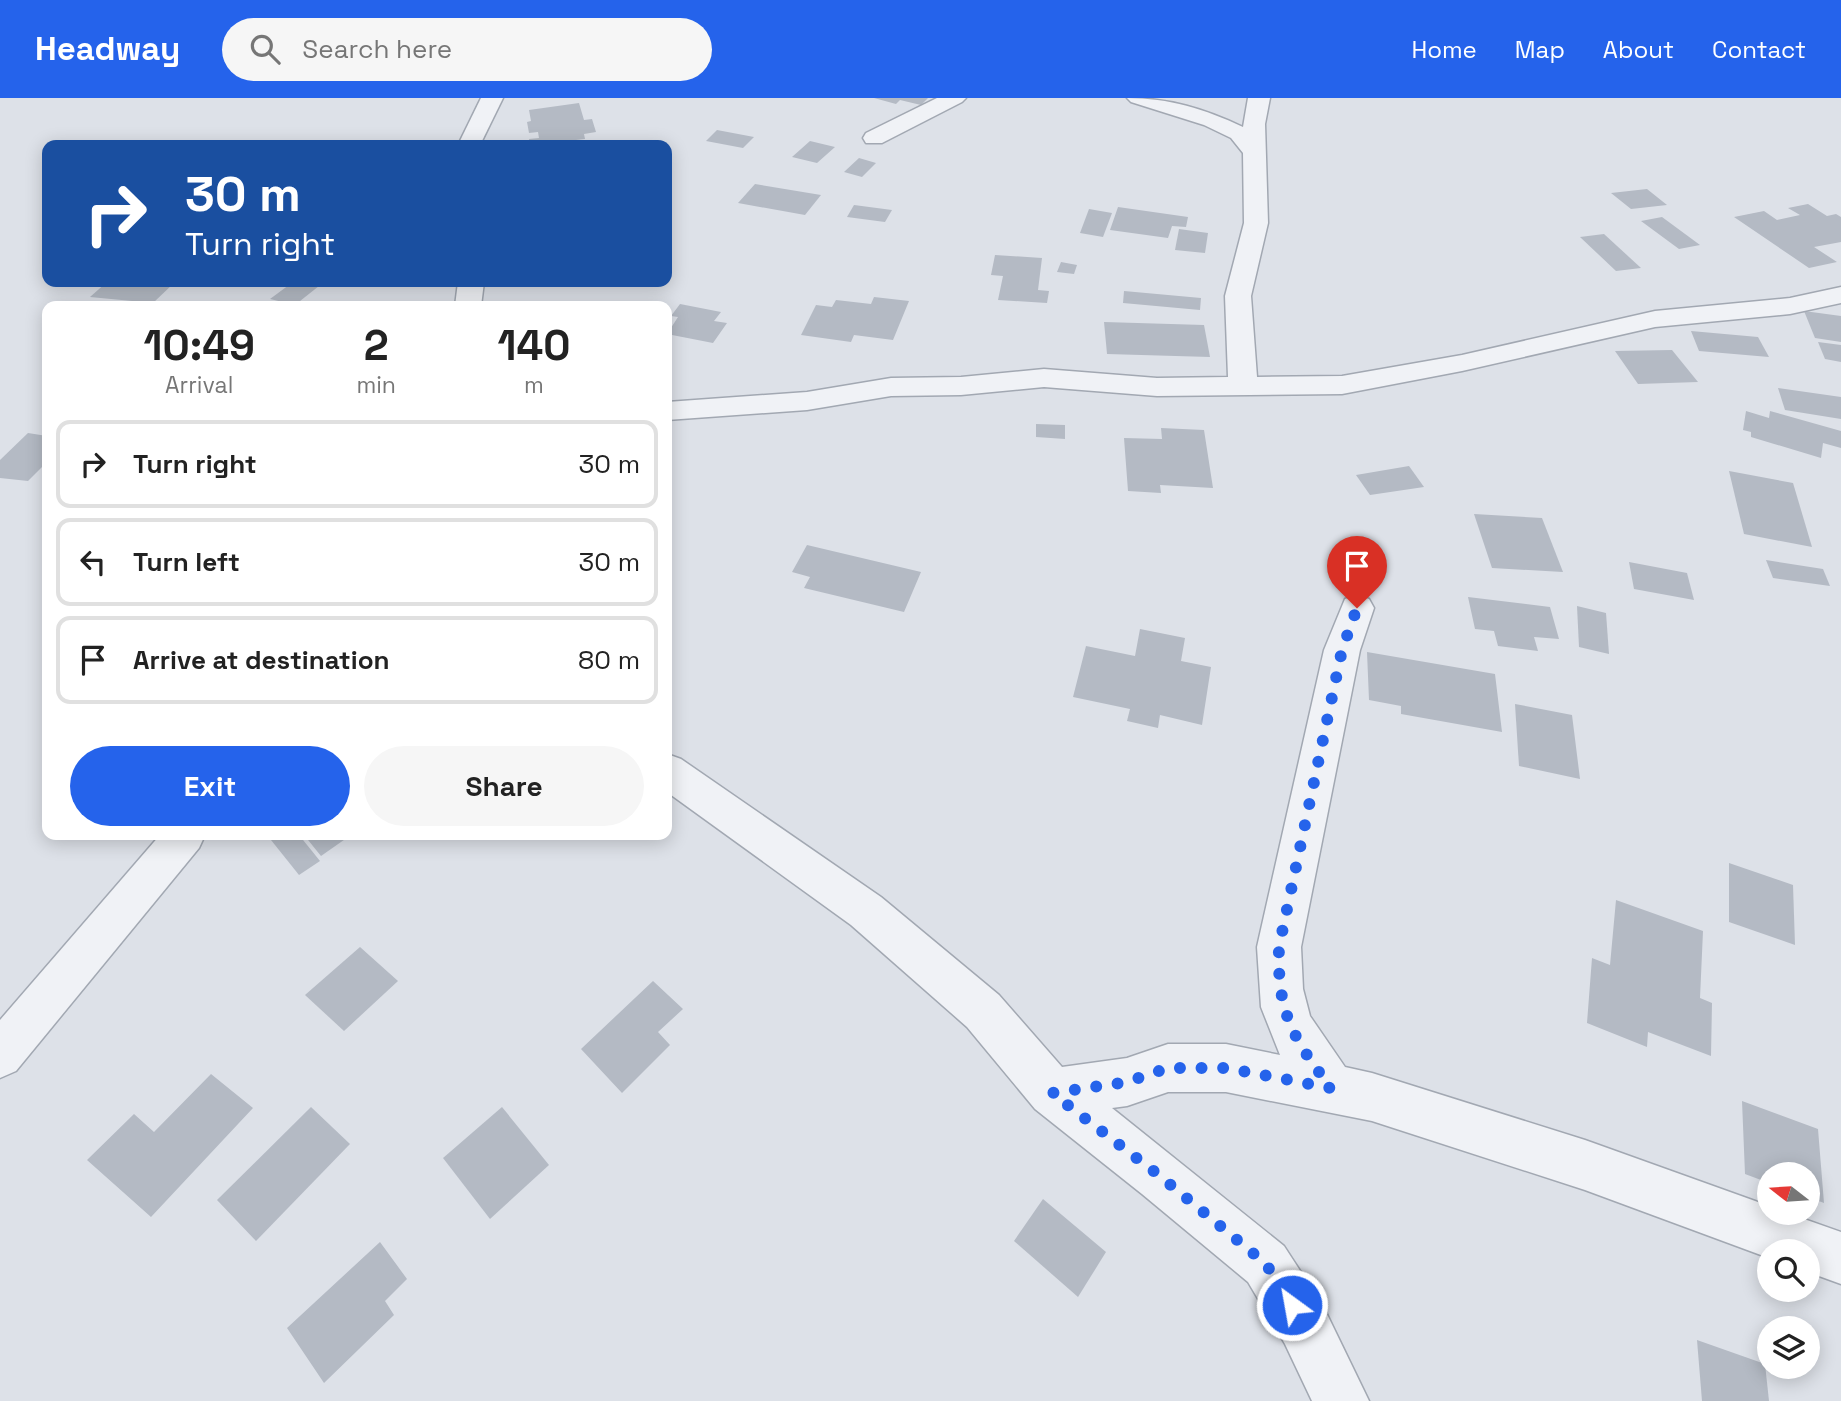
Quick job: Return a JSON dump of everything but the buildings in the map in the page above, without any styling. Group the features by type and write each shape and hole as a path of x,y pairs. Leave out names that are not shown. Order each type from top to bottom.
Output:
{"street":[{"path":"471,140 492,98"},
{"path":"874,138 955,98"},
{"path":"1138,98 1212,120 1239,133 1255,153"},
{"path":"1243,388 1238,296 1256,223 1254,124 1259,98"},
{"path":"672,411 807,401 891,387 961,386 1044,378 1157,387 1342,385 1462,363 1655,319 1790,306 1841,295"},
{"path":"1331,1088 1298,1045 1281,1002 1278,979 1279,947 1342,650 1357,608"},
{"path":"672,773 771,846 866,911 983,1012 1052,1093 1160,1176 1266,1264 1304,1325 1341,1401"},
{"path":"0,1055 180,840"},
{"path":"1052,1093 1127,1082 1168,1068 1226,1068 1331,1088 1373,1097 1585,1165 1841,1258"}],"route":[{"path":"1292,1305 1266,1264 1160,1176 1052,1093 1127,1082 1168,1068 1226,1068 1331,1088 1298,1045 1281,1002 1278,979 1279,947 1342,650 1357,608"}]}
